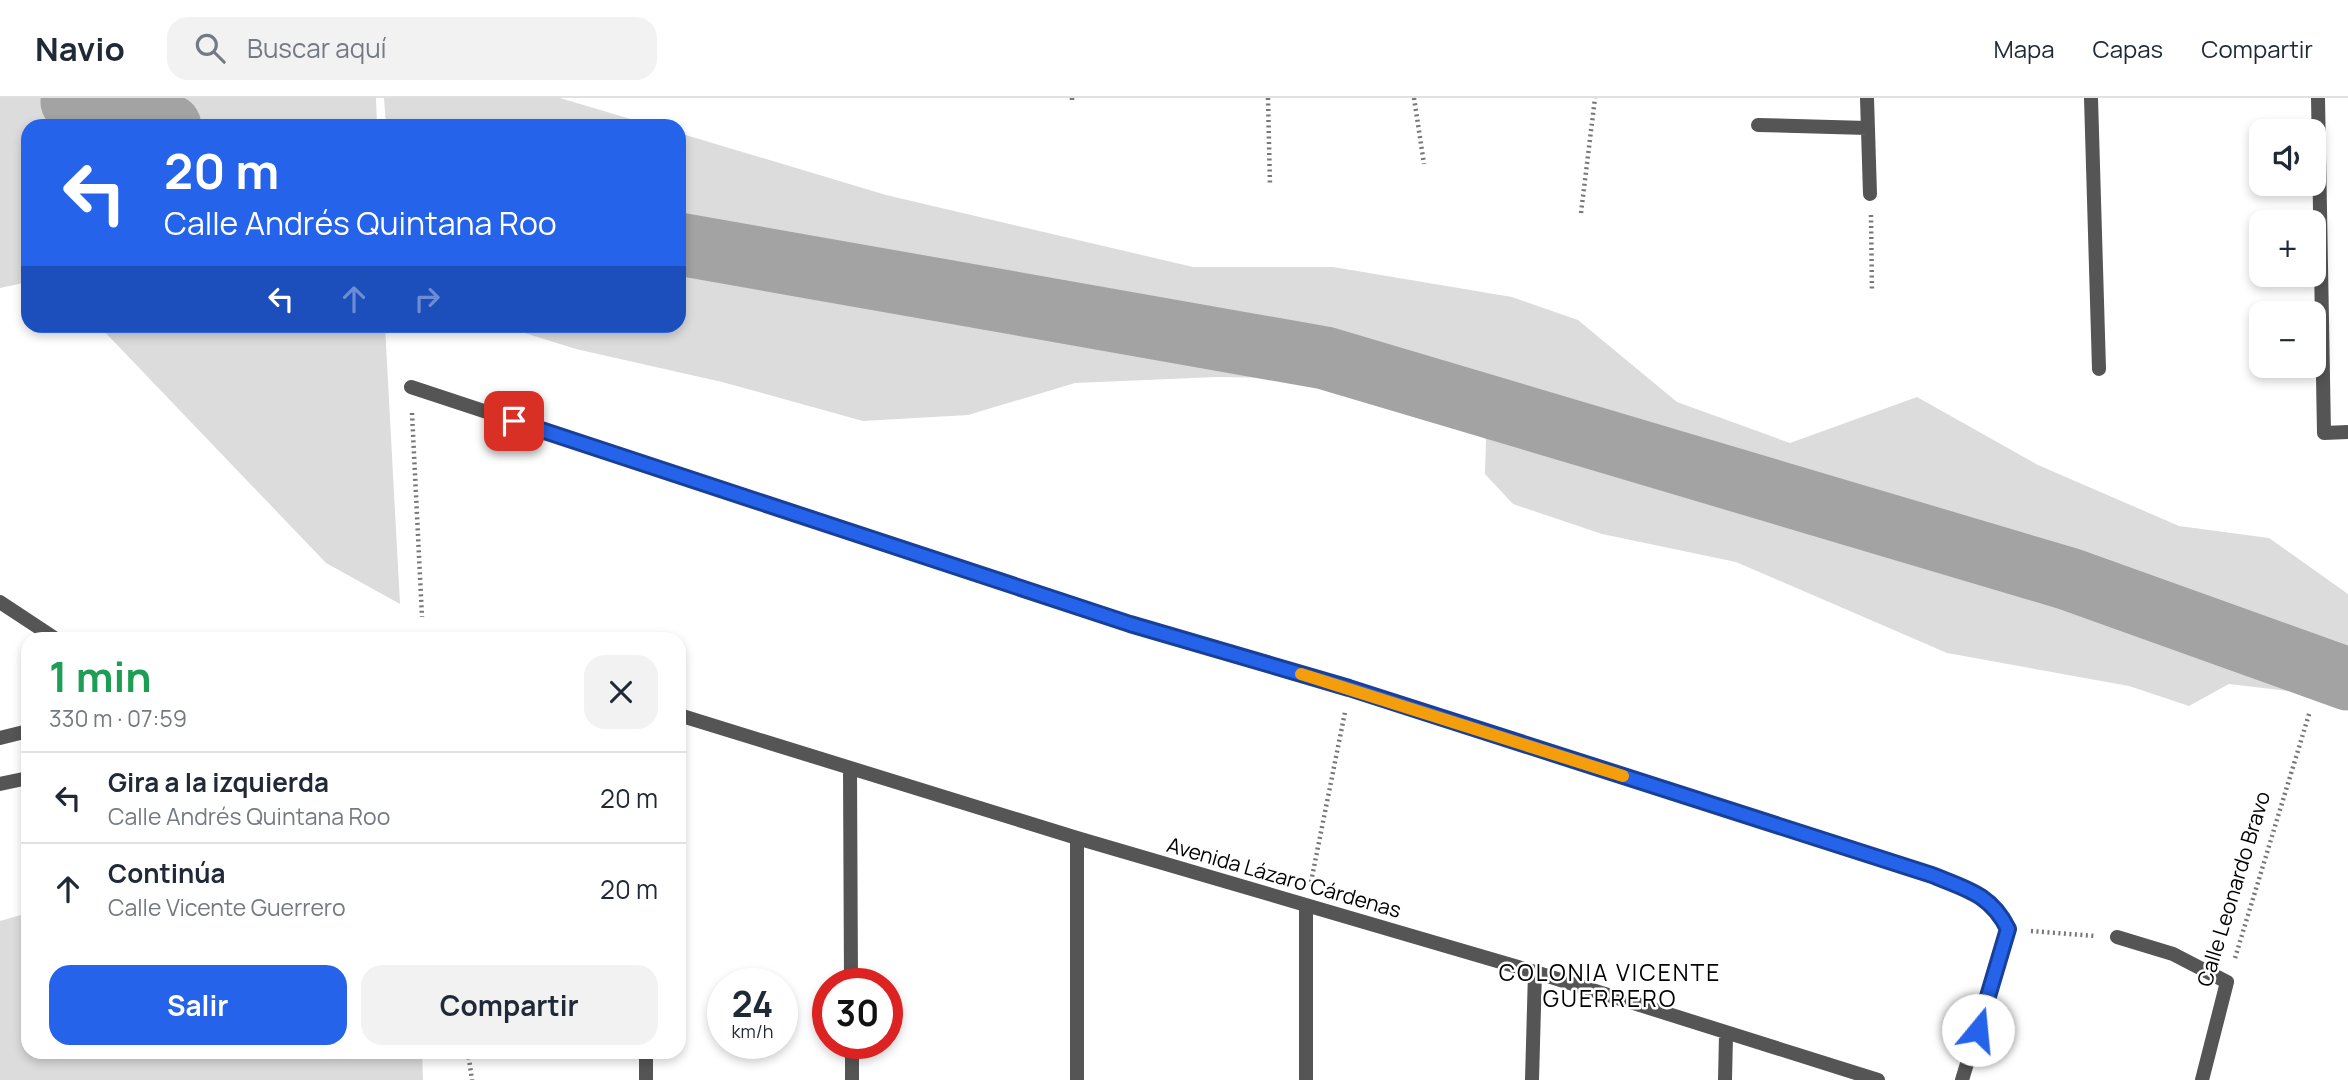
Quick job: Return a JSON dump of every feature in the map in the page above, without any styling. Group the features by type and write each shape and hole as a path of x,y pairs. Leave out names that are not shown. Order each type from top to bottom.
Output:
{"street":[{"path":"1867,98 1870,194"},
{"path":"2091,98 2099,369"},
{"path":"2318,98 2324,433 2348,432"},
{"path":"1759,125 1867,128"},
{"path":"411,387 1116,620 1349,688 1932,875 1976,892 1999,910 2008,929 1962,1080"},
{"path":"0,602 45,632"},
{"name":"Avenida Lázaro Cárdenas","path":"686,717 1077,838 1535,972 1726,1035 1878,1080"},
{"path":"0,738 21,734"},
{"path":"850,769 851,968"},
{"path":"0,784 21,780"},
{"path":"1077,838 1077,1080"},
{"path":"1306,906 1306,1080"},
{"path":"2117,937 2173,954 2227,982"},
{"path":"1532,1080 1535,972"},
{"name":"Calle Leonardo Bravo","path":"2202,1080 2227,982"},
{"path":"1726,1035 1726,1080"},
{"path":"646,1059 646,1080"},
{"path":"852,1059 852,1080"}],"path":[{"path":"1268,98 1270,186"},
{"path":"1414,98 1424,164"},
{"path":"1581,213 1595,98"},
{"path":"1870,194 1872,292"},
{"path":"411,387 426,632"},
{"path":"1306,906 1349,688"},
{"name":"Calle Leonardo Bravo","path":"2227,982 2309,711"},
{"path":"2008,929 2117,937"},
{"path":"469,1059 472,1080"}],"shaded area":[{"path":"0,98 376,98 377,119 21,119 21,284 0,288"},
{"path":"384,98 560,98 630,119 386,119"},
{"path":"686,135 886,195 1193,267 1333,267 1512,297 1578,320 1677,402 1790,443 1917,397 2038,465 2179,526 2269,538 2348,594 2348,694 2313,694 2229,684 2189,706 2129,686 1947,653 1736,562 1602,534 1513,504 1485,474 1486,439 1345,379 1217,377 1075,383 968,415 863,421 722,382 576,349 525,333 686,333"},
{"path":"106,333 385,333 400,604 326,563"},
{"path":"21,915 21,1059 422,1059 423,1080 0,1080 0,921"}],"waterway":[{"path":"72,102 141,119"},
{"path":"686,245 1325,358 2069,579 2348,679"}],"slow traffic":[{"path":"1301,674 1623,776"}],"district":[{"name":"COLONIA VICENTE GUERRERO","path":"1610,986"}],"route":[{"path":"514,421 1130,624 1349,688 1932,875 1976,892 1999,910 2008,929 1978,1030"}]}
